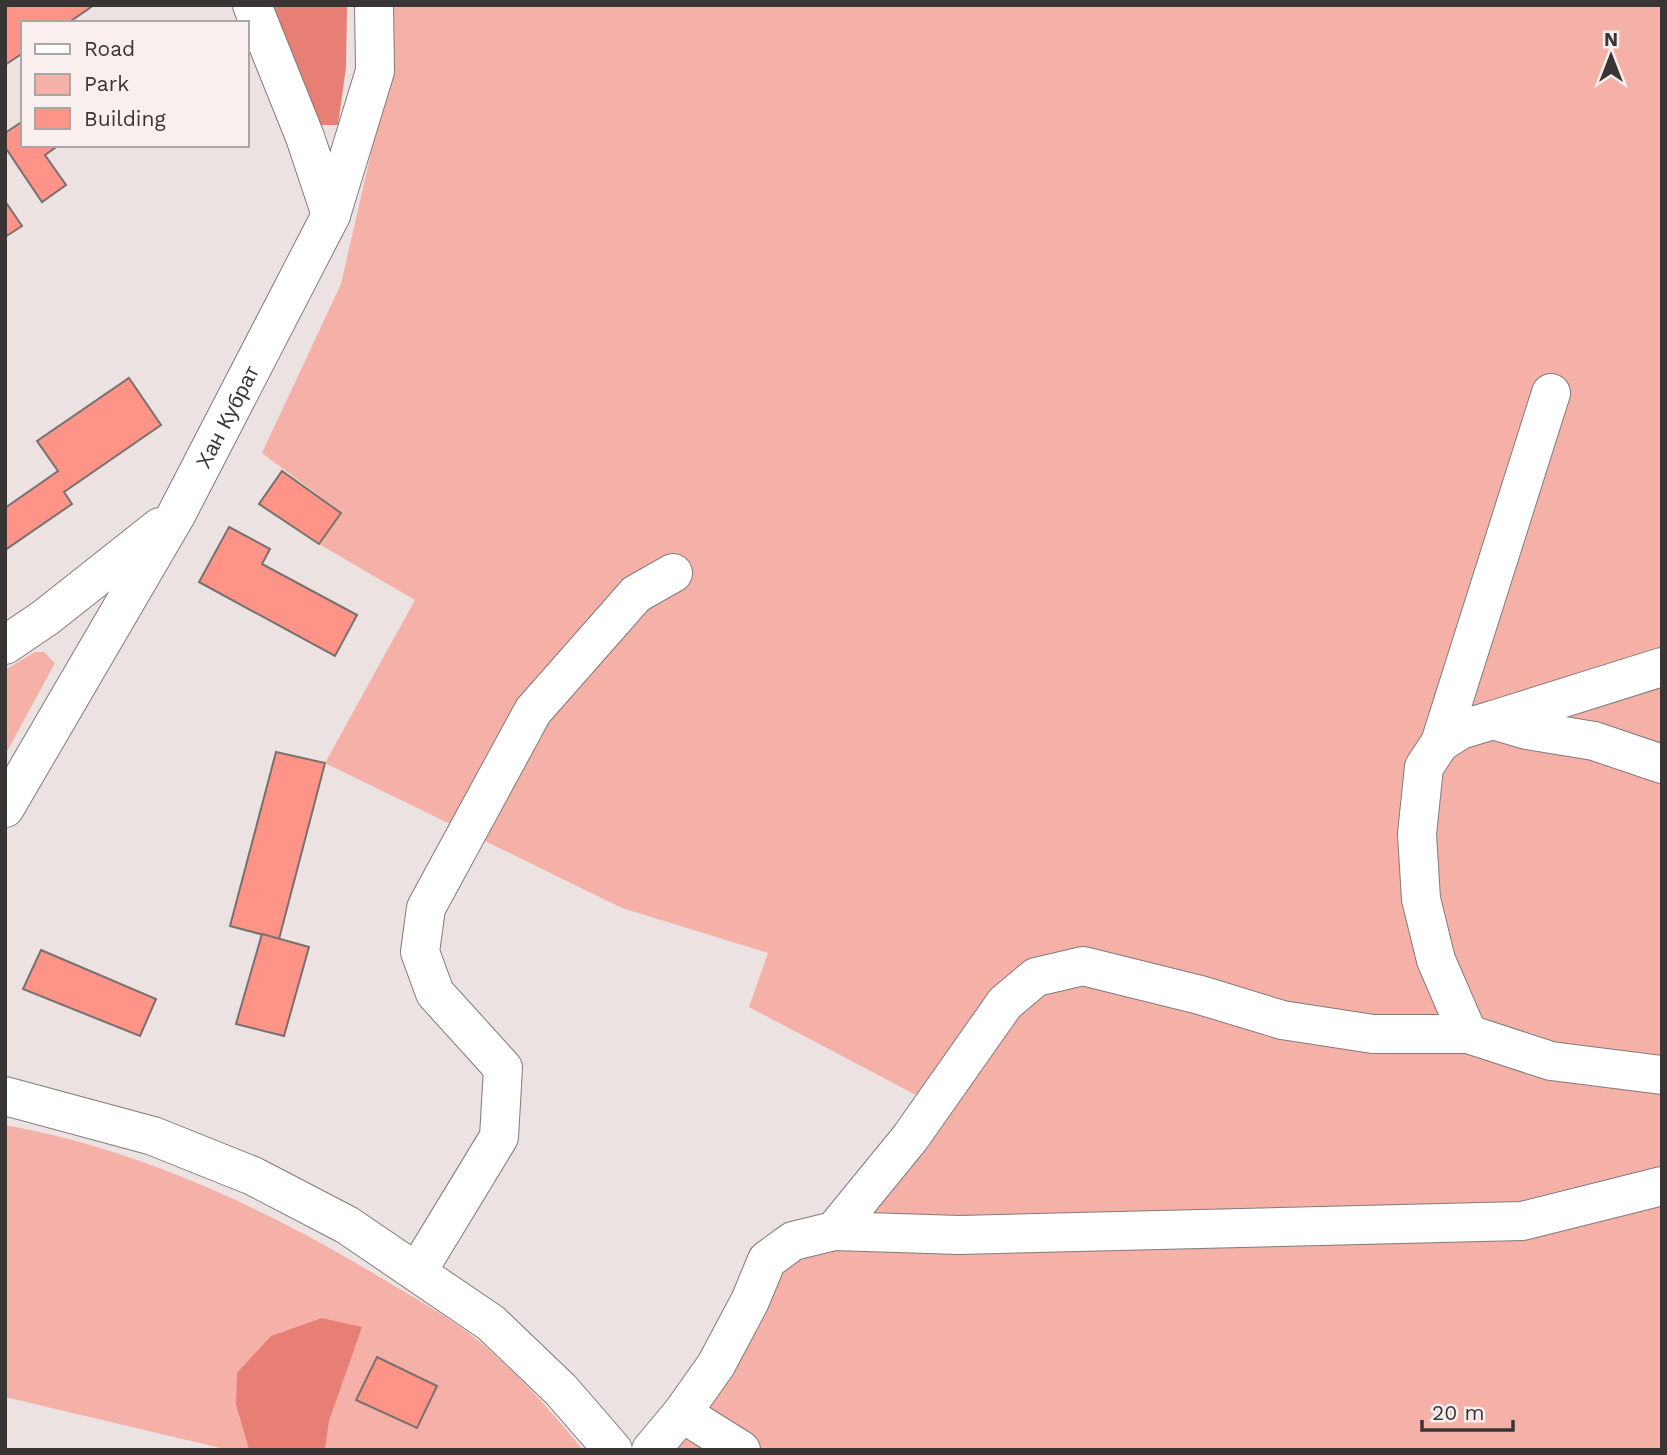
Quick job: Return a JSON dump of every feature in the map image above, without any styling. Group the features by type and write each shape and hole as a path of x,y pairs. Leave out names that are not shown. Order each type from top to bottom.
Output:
{"street":[{"path":"252,5 305,137 331,215"},
{"name":"Хан Кубрат","path":"5,808 176,515 331,215 375,71 374,5"},
{"path":"1468,1034 1436,960 1421,899 1417,834 1424,767 1440,743 1551,393"},
{"path":"5,645 45,618 176,515"},
{"path":"417,1272 499,1137 503,1068 435,993 420,951 426,908 533,711 636,594 673,573"},
{"path":"1440,743 1460,730 1662,667"},
{"path":"1493,720 1527,730 1594,741 1662,764"},
{"path":"834,1231 910,1138 1005,1003 1036,977 1083,965 1200,995 1282,1020 1373,1034 1468,1034 1551,1061 1662,1075"},
{"path":"5,1096 153,1136 253,1176 346,1225 491,1323 561,1391 613,1450"},
{"path":"651,1450 682,1413 716,1365 750,1301 767,1260 793,1241 834,1231 960,1235 1522,1221 1662,1186"},
{"path":"682,1413 741,1450"}],"green space":[{"path":"384,5 1662,5 1662,1450 628,1450 690,1398 750,1276 838,1217 918,1096 749,1007 768,953 622,908 325,763 415,600 319,544 341,512 262,453 341,284 379,118"},
{"path":"35,652 44,652 55,663 5,755 5,670"},
{"path":"5,1125 54,1135 150,1164 241,1203 330,1248 441,1314 480,1342 534,1394 583,1450 325,1450 329,1421 361,1328 322,1318 236,1405 249,1450 229,1450 5,1397"}],"shaded area":[{"path":"269,5 347,5 346,67 338,125 316,125"},
{"path":"322,1318 362,1327 329,1421 325,1450 249,1450 236,1405 237,1373 271,1336"}],"building":[{"path":"5,5 94,5 71,21 21,21 21,54 5,65"},
{"path":"21,122 21,147 56,147 45,155 66,185 42,202 5,147 5,133"},
{"path":"5,201 22,226 5,237"},
{"path":"129,378 161,425 64,492 72,504 5,550 5,508 58,471 37,441"},
{"path":"282,471 341,513 319,544 259,504"},
{"path":"229,527 270,549 262,564 357,615 335,656 199,582"},
{"path":"276,752 325,763 279,939 230,926"},
{"path":"262,934 309,947 284,1036 236,1024"},
{"path":"41,950 156,999 140,1036 23,989"},
{"path":"377,1357 437,1386 417,1428 356,1400"}]}
